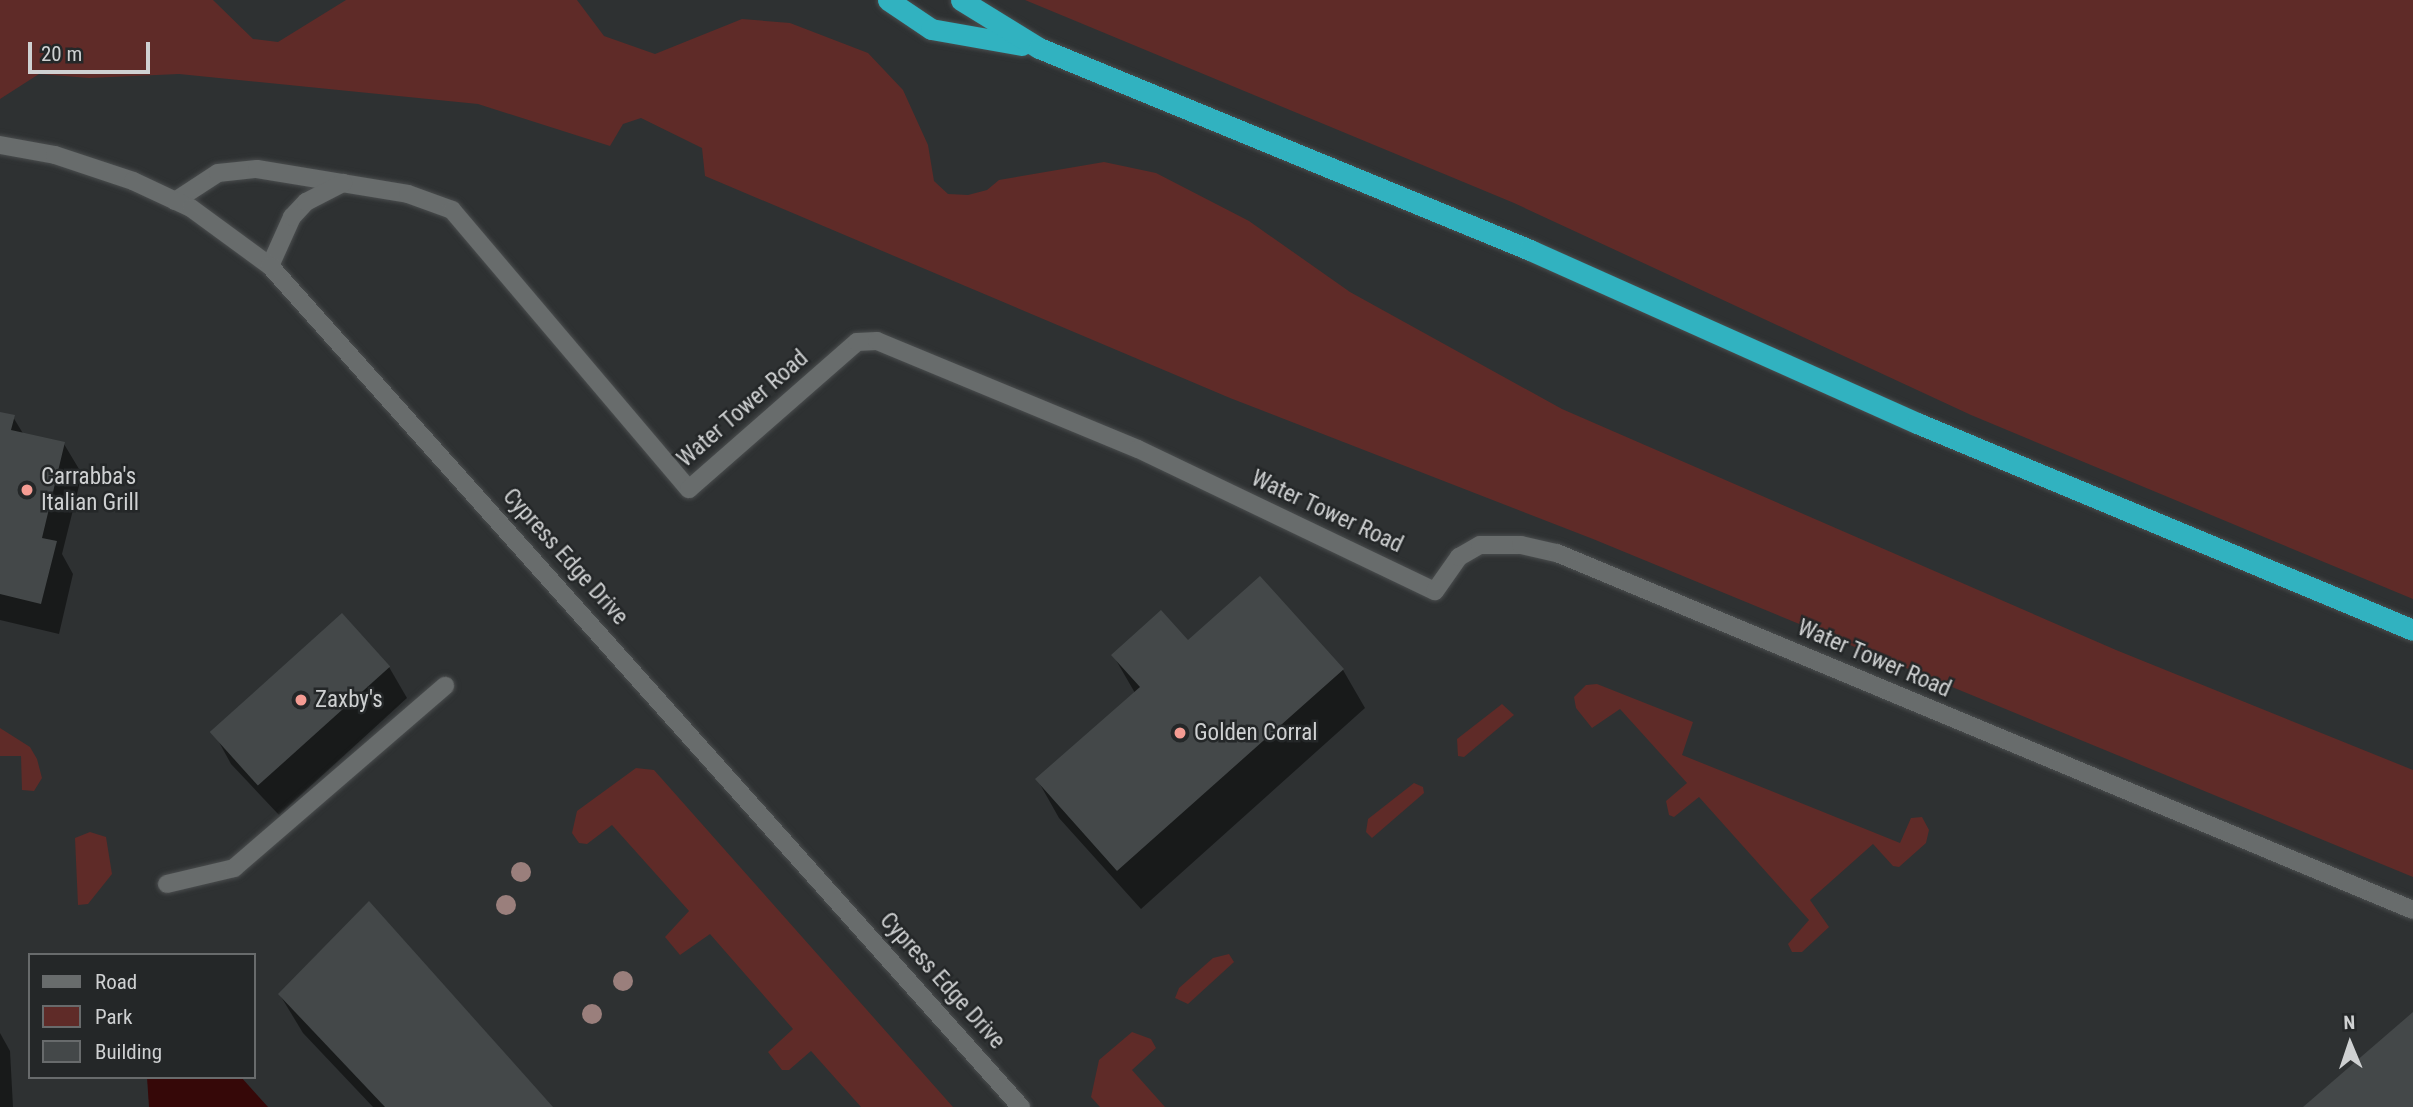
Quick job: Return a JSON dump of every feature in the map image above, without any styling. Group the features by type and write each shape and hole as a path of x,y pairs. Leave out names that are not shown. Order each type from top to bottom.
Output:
{"highway":[{"path":"888,0 931,29 1039,48"},
{"path":"961,0 1039,48 1530,250 1917,423 2413,630"}],"street":[{"name":"Cypress Edge Drive","path":"0,145 55,155 133,181 175,201 270,267 1021,1107"},
{"name":"Water Tower Road","path":"175,201 218,173 257,169 433,200 452,210 689,489 857,342 877,341 1138,449 1435,591 1459,557 1480,545 1521,545 1557,553 2413,910"},
{"path":"270,267 292,216 306,202 343,183"},
{"path":"167,884 234,868 445,686"}],"green space":[{"path":"0,0 213,0 253,39 278,42 346,0 577,0 604,36 655,54 742,19 790,23 868,53 903,90 928,145 934,181 948,194 968,195 987,190 999,180 1104,162 1156,173 1249,221 1350,292 1562,409 2116,650 2413,770 2413,877 1593,539 1230,398 705,176 702,148 641,118 623,124 610,146 478,104 179,74 89,78 39,74 0,99"},
{"path":"1025,0 2413,0 2413,599 1971,415 1514,203"},
{"path":"1597,684 1693,722 1682,755 1900,843 1911,818 1922,817 1929,830 1926,843 1899,867 1893,866 1873,844 1810,900 1829,927 1802,952 1792,952 1788,944 1809,920 1699,797 1674,817 1669,815 1666,801 1687,783 1620,709 1592,728 1576,708 1574,697 1586,685"},
{"path":"1502,704 1514,715 1464,757 1458,756 1457,739"},
{"path":"0,728 30,747 37,759 42,778 34,791 22,790 21,756 0,756"},
{"path":"636,768 654,770 953,1107 861,1107 811,1051 789,1070 782,1070 768,1052 793,1029 710,934 680,955 665,937 689,911 612,825 587,844 579,843 572,833 577,811"},
{"path":"1414,783 1423,787 1424,793 1372,838 1366,832 1368,819"},
{"path":"90,832 106,837 112,874 88,904 78,905 75,838"},
{"path":"1229,954 1234,962 1188,1004 1175,998 1179,988 1213,958"},
{"path":"1132,1032 1151,1039 1156,1048 1132,1070 1165,1107 1100,1107 1091,1097 1099,1060"}],"shaded area":[{"path":"147,1079 243,1079 268,1107 149,1107"}],"building":[{"name":"Carrabba's Italian Grill","path":"0,412 15,415 11,430 65,442 42,538 57,541 41,604 0,594"},
{"name":"Golden Corral","path":"1260,576 1344,669 1117,871 1035,779 1140,687 1111,655 1161,610 1188,640"},
{"name":"Zaxby's","path":"342,613 390,667 258,786 210,732"},
{"path":"369,901 553,1107 385,1107 278,994"},
{"path":"2413,1012 2413,1107 2303,1107"}],"place":[{"name":"Carrabba's Italian Grill","path":"27,490"},
{"name":"Zaxby's","path":"301,700"},
{"name":"Golden Corral","path":"1180,733"}]}
